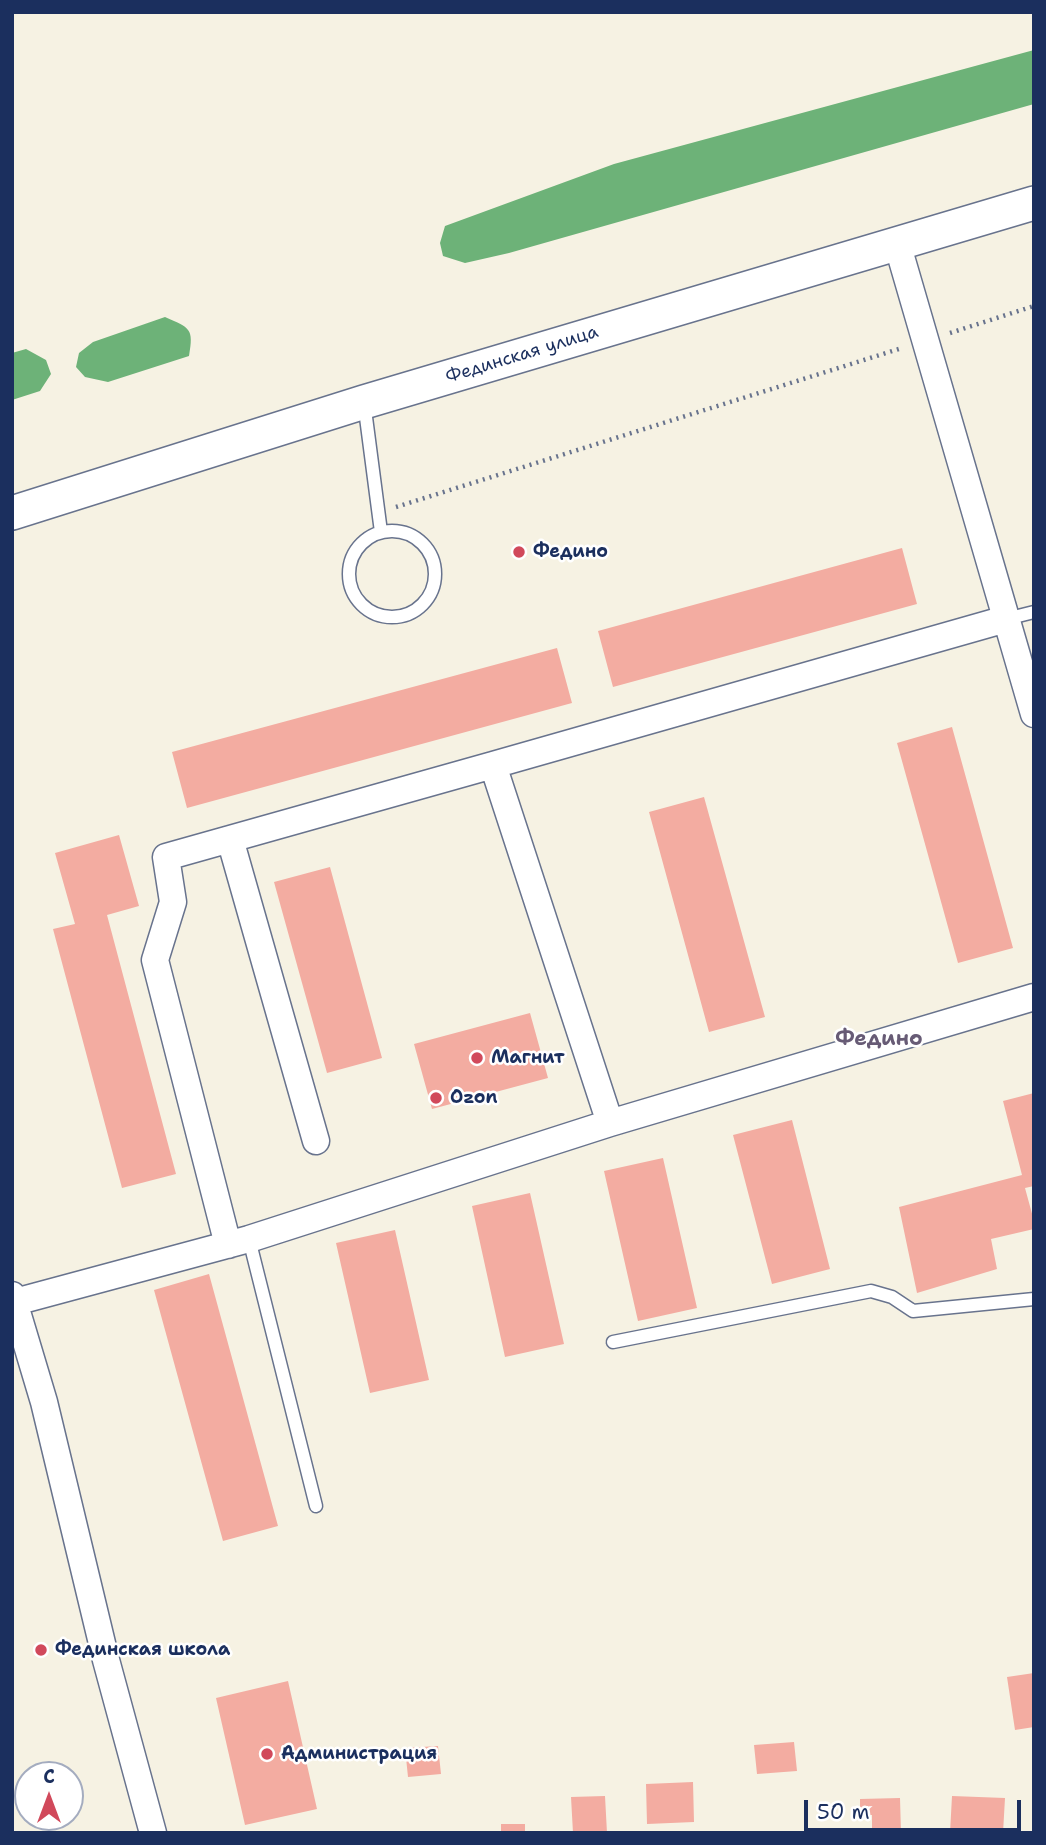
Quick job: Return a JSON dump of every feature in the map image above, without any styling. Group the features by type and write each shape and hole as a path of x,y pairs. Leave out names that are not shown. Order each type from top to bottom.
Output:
{"street":[{"name":"Фединская улица","path":"12,513 364,402 1034,203"},
{"path":"897,243 1034,714"},
{"path":"238,1242 155,960 173,902 166,857 1006,619"},
{"path":"493,765 610,1123"},
{"path":"230,839 316,1141"},
{"path":"153,1833 106,1660 44,1402 13,1298 238,1242 610,1123 1034,997"}],"lane":[{"path":"364,402 381,532"},
{"path":"381,532 409,534 426,547 435,566 436,580 427,600 411,614 397,618 369,612 358,603 348,575 357,548 368,538 381,532"},
{"path":"1006,619 1034,612"},
{"path":"238,1242 316,1506"},
{"path":"613,1342 871,1291 892,1297 913,1311 1034,1299"}],"path":[{"path":"379,513 1034,306"}],"green space":[{"path":"1034,50 1034,104 509,253 465,263 443,256 440,243 445,226 614,164"},
{"path":"165,317 188,330 191,340 189,356 108,382 85,377 76,367 79,353 93,342"},
{"path":"26,349 46,360 51,374 40,391 12,400 12,353"}],"building":[{"path":"902,548 917,604 613,687 598,631"},
{"path":"557,648 572,703 187,808 172,752"},
{"path":"952,727 1013,948 958,963 897,743"},
{"path":"704,797 765,1017 709,1032 649,812"},
{"path":"119,835 139,906 107,915 176,1174 122,1188 53,929 75,924 55,853"},
{"path":"330,867 382,1058 327,1073 274,882"},
{"path":"530,1013 548,1078 432,1109 414,1044"},
{"path":"1034,1093 1034,1186 1025,1188 1034,1229 991,1239 997,1269 917,1293 899,1207 1022,1175 1003,1101"},
{"path":"792,1120 830,1269 772,1284 733,1135"},
{"path":"663,1158 697,1308 638,1321 604,1171"},
{"path":"530,1193 564,1344 505,1357 472,1206"},
{"path":"395,1230 429,1380 370,1393 336,1243"},
{"path":"209,1274 278,1526 223,1541 154,1290"},
{"path":"1034,1673 1034,1727 1015,1730 1007,1677"},
{"path":"288,1681 317,1809 245,1825 216,1698"},
{"path":"794,1742 797,1771 757,1774 754,1745"},
{"path":"438,1746 441,1774 408,1777 405,1748"},
{"path":"693,1782 694,1822 647,1824 646,1784"},
{"path":"605,1796 607,1833 573,1833 571,1797"},
{"path":"952,1796 1005,1798 1003,1833 950,1833"},
{"path":"900,1798 901,1833 872,1833 872,1815 860,1815 860,1799"},
{"path":"501,1824 525,1824 525,1833 501,1833"}],"place":[{"name":"Федино","path":"519,552"},
{"name":"Магнит","path":"477,1058"},
{"name":"Ozon","path":"436,1098"},
{"name":"Фединская школа","path":"41,1650"},
{"name":"Администрация","path":"267,1754"}],"district":[{"name":"Федино","path":"879,1040"}]}
